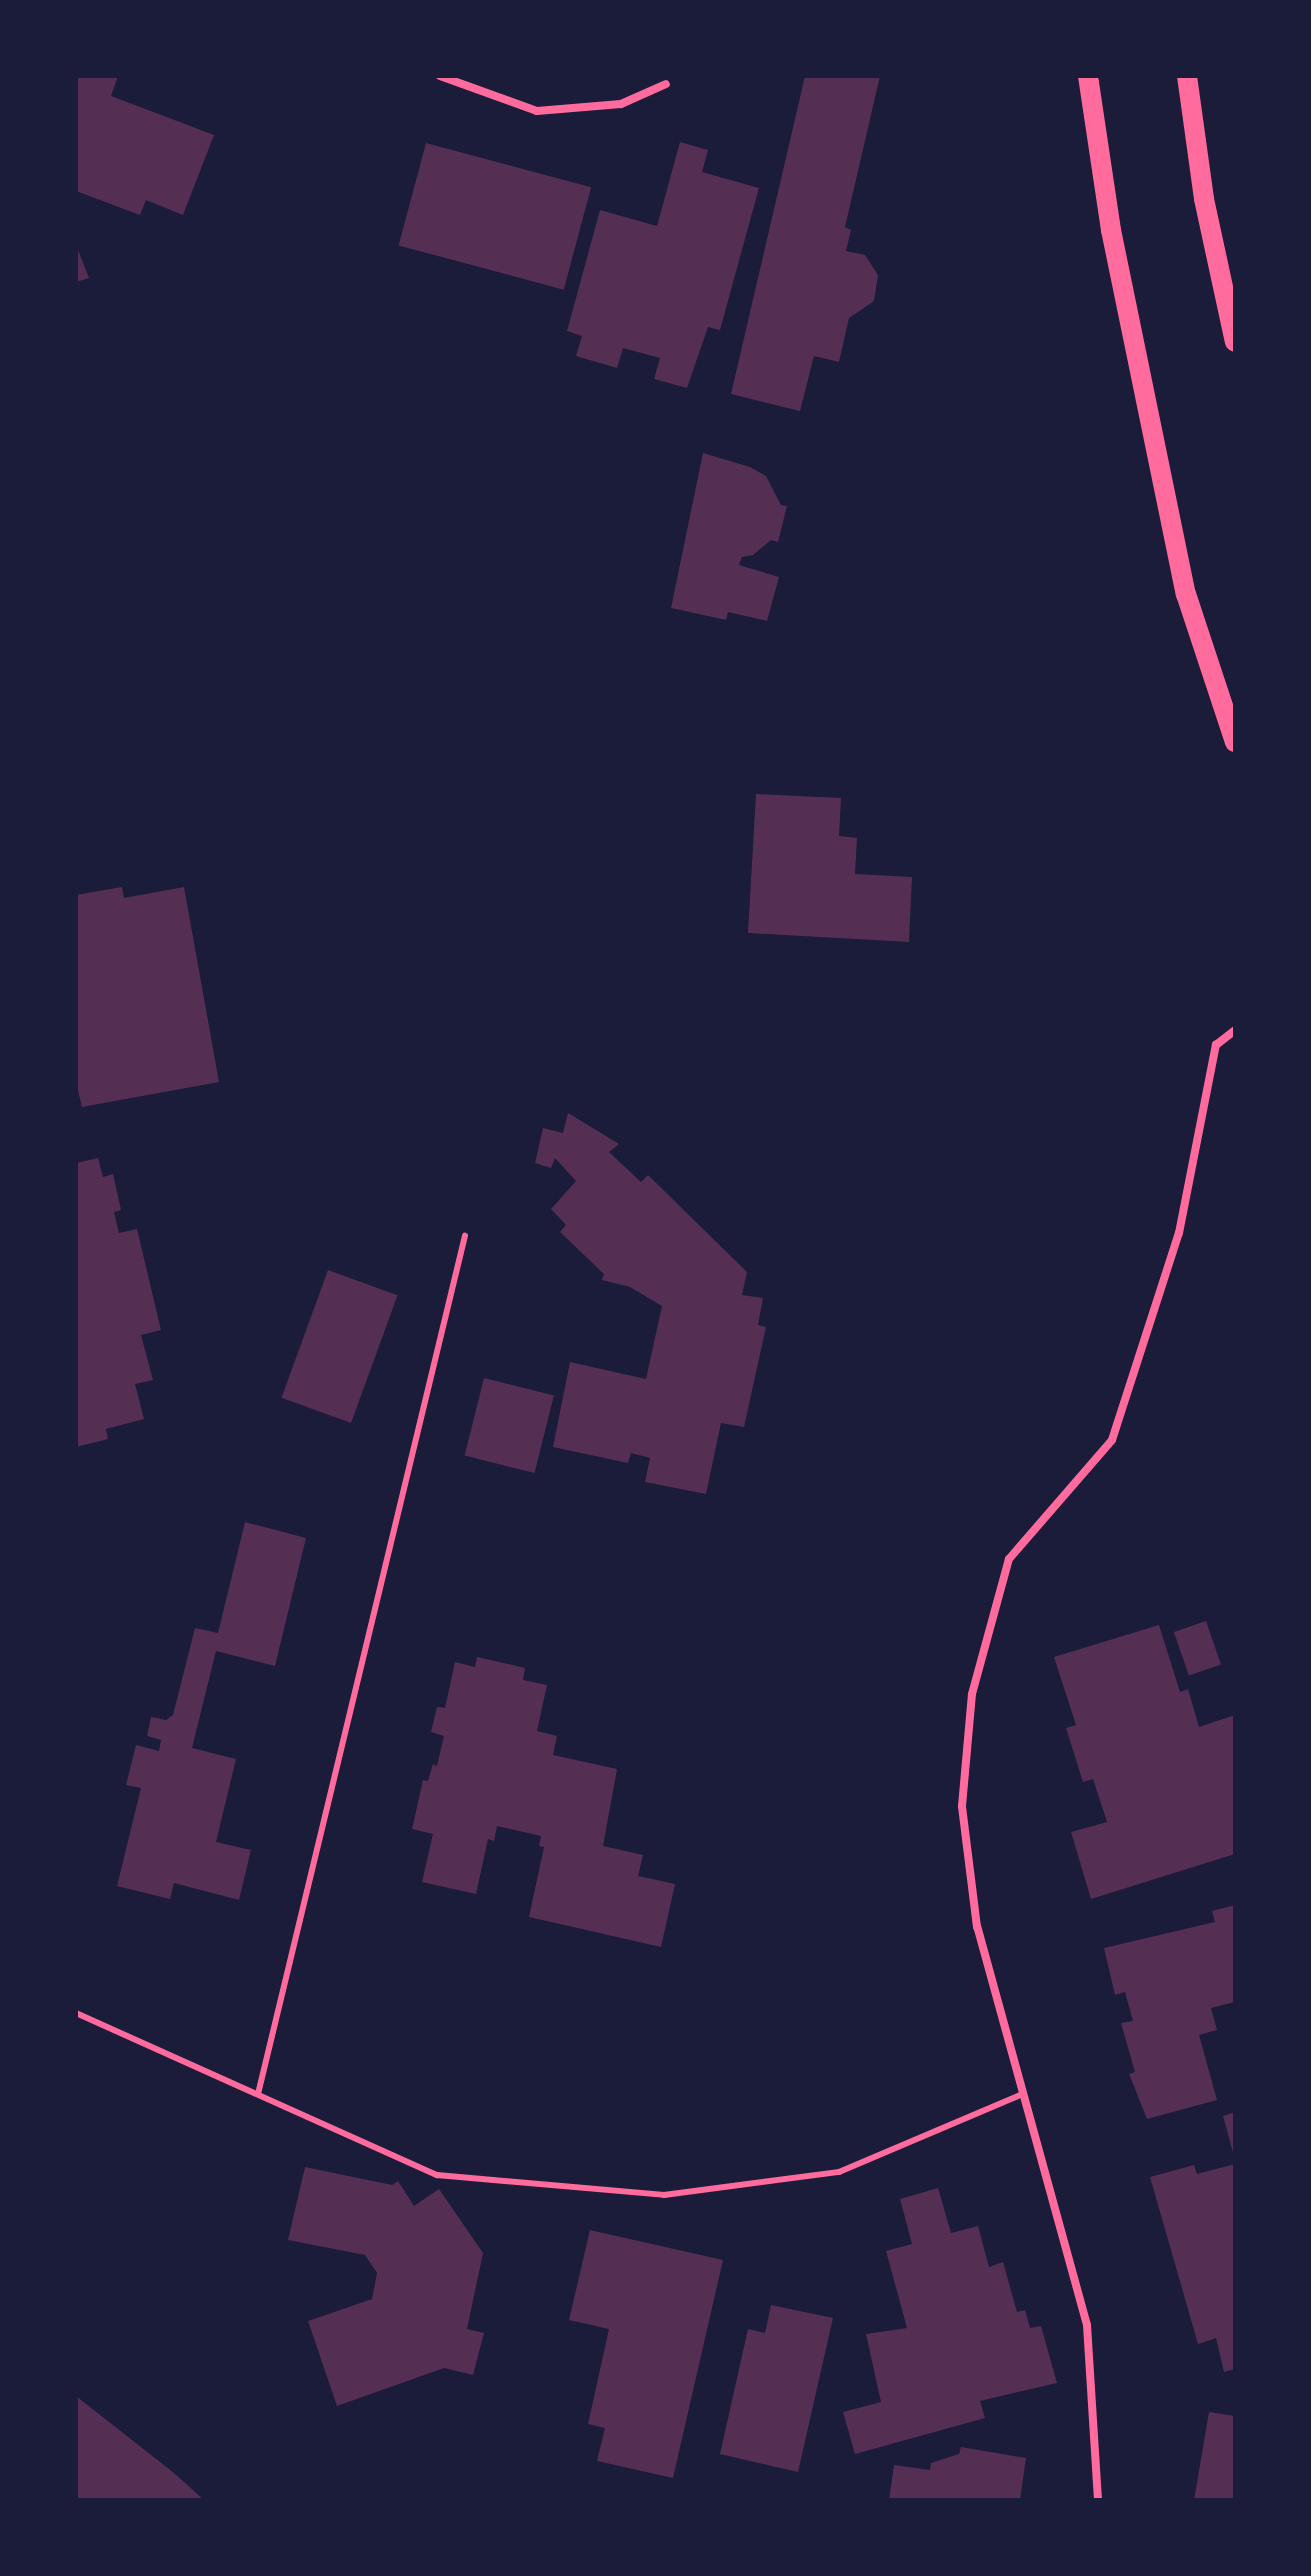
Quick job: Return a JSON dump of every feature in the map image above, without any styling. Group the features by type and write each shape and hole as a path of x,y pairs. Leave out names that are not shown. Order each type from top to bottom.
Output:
{"main road":[{"path":"1088,76 1111,230 1186,594 1235,742"},
{"path":"1187,76 1204,199 1235,342"}],"street":[{"path":"440,76 537,111 621,104 666,84"},
{"path":"1098,2500 1087,2325 977,1927 962,1806 972,1694 1009,1559 1112,1440 1179,1233 1216,1045 1235,1030"}],"lane":[{"path":"258,2094 465,1236"},
{"path":"76,2013 437,2175 664,2195 839,2172 1023,2094"}],"building":[{"path":"76,76 118,76 111,96 214,135 183,215 146,200 140,215 76,191"},
{"path":"805,76 880,76 845,227 851,230 846,251 865,255 878,275 874,301 849,318 839,362 814,356 800,411 731,394"},
{"path":"680,142 708,150 702,172 759,188 720,330 708,327 687,388 654,379 660,358 623,348 617,368 576,356 582,336 567,331 600,210 657,226"},
{"path":"426,143 591,187 564,290 399,245"},
{"path":"76,245 89,278 76,282"},
{"path":"703,453 750,467 766,476 781,505 787,506 778,542 771,540 753,555 742,557 739,565 779,577 767,621 728,612 726,620 671,608"},
{"path":"756,794 841,798 839,836 857,838 855,874 912,877 909,942 748,933"},
{"path":"122,887 124,898 184,887 219,1082 82,1107 76,1082 76,895"},
{"path":"568,1113 619,1144 609,1152 641,1182 648,1175 747,1272 742,1295 763,1298 758,1325 766,1327 744,1427 721,1423 706,1494 645,1482 650,1458 631,1453 628,1463 553,1447 570,1362 646,1379 662,1306 630,1287 602,1280 604,1274 560,1232 566,1225 551,1209 576,1181 555,1158 551,1168 535,1163 543,1128 563,1133"},
{"path":"98,1158 103,1177 113,1174 121,1210 114,1212 119,1233 137,1229 161,1330 141,1335 153,1380 135,1384 144,1419 106,1429 108,1439 76,1447 76,1163"},
{"path":"328,1270 398,1295 351,1423 281,1398"},
{"path":"484,1378 554,1395 535,1473 465,1456"},
{"path":"245,1522 306,1538 275,1666 216,1651 192,1748 236,1759 216,1842 251,1850 239,1900 174,1883 170,1899 117,1886 141,1788 126,1785 136,1745 159,1751 161,1740 147,1736 151,1717 166,1720 173,1715 195,1628 218,1633"},
{"path":"1206,1621 1221,1664 1189,1676 1174,1632"},
{"path":"1159,1625 1180,1692 1188,1689 1199,1727 1235,1715 1235,1854 1091,1899 1071,1832 1107,1822 1093,1779 1083,1782 1066,1728 1076,1725 1054,1657"},
{"path":"477,1657 525,1668 523,1680 547,1685 537,1731 557,1736 553,1755 617,1769 603,1846 643,1855 638,1876 675,1884 661,1947 529,1917 544,1847 539,1846 541,1836 497,1826 494,1841 488,1839 476,1894 422,1882 433,1834 412,1829 423,1780 428,1781 433,1764 437,1766 444,1736 431,1732 437,1707 445,1708 455,1662 475,1667"},
{"path":"1235,1905 1235,2002 1211,2008 1217,2030 1199,2035 1217,2100 1147,2119 1129,2074 1135,2072 1121,2023 1133,2021 1125,1992 1115,1995 1104,1948 1215,1922 1212,1911"},
{"path":"1235,2112 1235,2156 1234,2156 1223,2116"},
{"path":"1235,2164 1235,2369 1224,2372 1216,2338 1198,2344 1150,2177 1194,2165 1197,2174"},
{"path":"305,2167 392,2185 398,2181 414,2206 439,2189 483,2253 467,2329 484,2333 473,2375 444,2368 337,2406 308,2321 372,2299 377,2273 365,2255 288,2240"},
{"path":"938,2188 951,2233 978,2226 989,2267 1003,2262 1017,2312 1025,2310 1030,2328 1041,2326 1057,2383 980,2401 985,2418 855,2454 843,2412 881,2402 866,2334 907,2328 886,2251 912,2244 900,2199"},
{"path":"590,2230 723,2260 673,2478 597,2461 605,2428 588,2424 609,2329 569,2320"},
{"path":"771,2305 833,2318 798,2472 720,2454 748,2329 765,2333"},
{"path":"76,2396 174,2473 204,2500 76,2500"},
{"path":"1209,2412 1235,2416 1235,2500 1194,2500"},
{"path":"961,2447 1026,2458 1020,2500 889,2500 894,2465 930,2470 931,2463 959,2454"}]}
